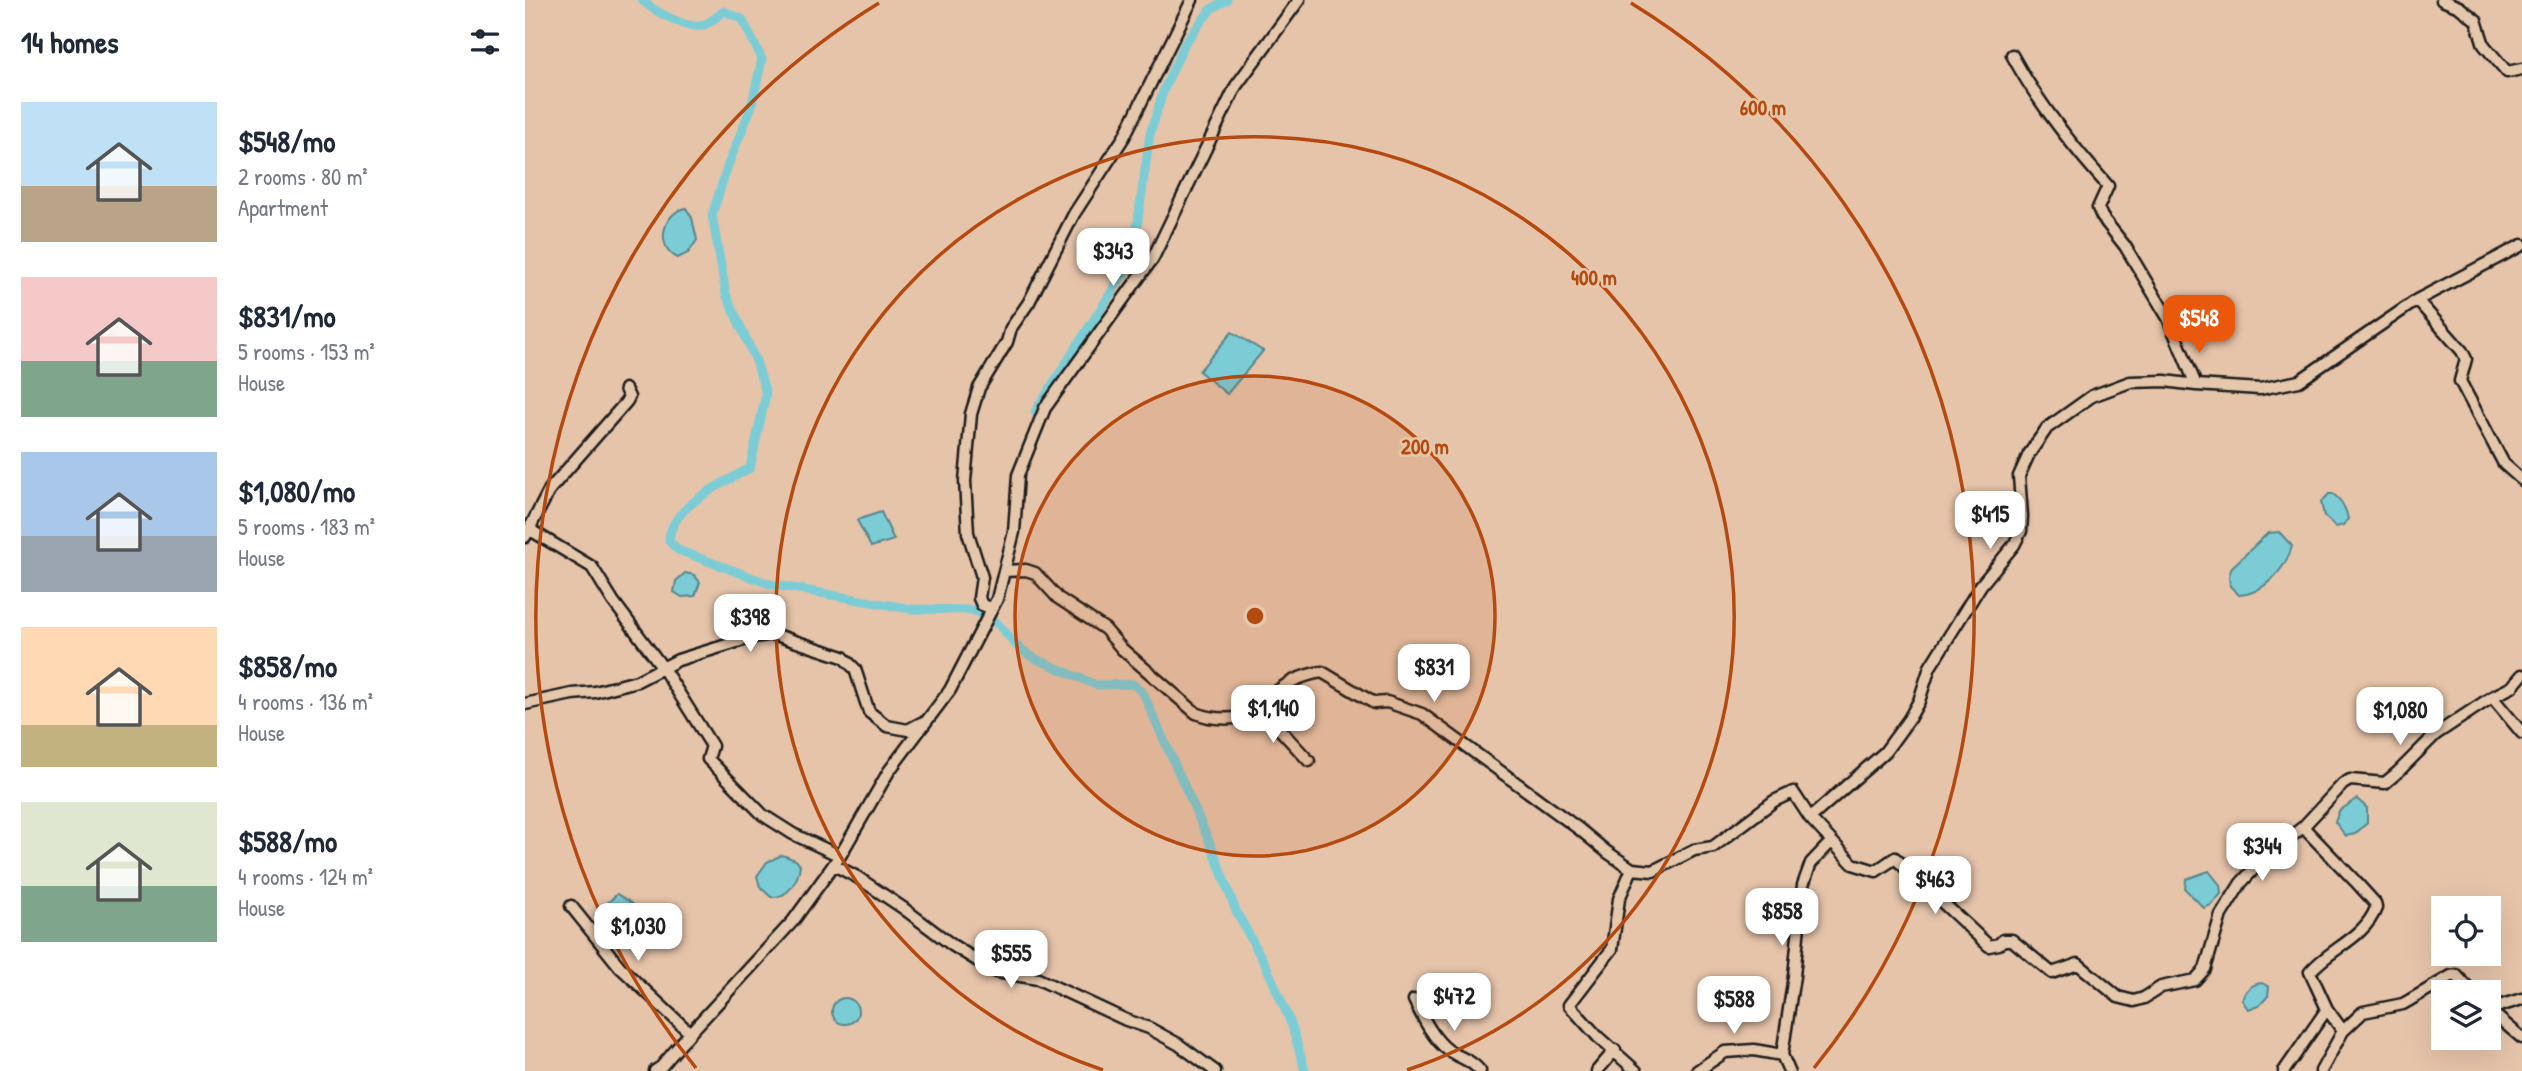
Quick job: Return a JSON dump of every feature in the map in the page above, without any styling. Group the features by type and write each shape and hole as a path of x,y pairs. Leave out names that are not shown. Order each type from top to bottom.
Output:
{"street":[{"path":"991,608 981,603 982,577 972,551 966,516 968,442 971,414 979,388 1007,342 1011,328 1029,302 1074,214 1124,137 1192,0"},
{"path":"655,1071 669,1059 793,921 837,860 889,771 950,690 997,599 1014,533 1018,475 1045,408 1153,258 1236,86 1299,0"},
{"path":"2441,0 2459,7 2476,20 2484,45 2507,72 2522,69"},
{"path":"2012,55 2040,104 2108,186 2098,208 2102,218 2126,246 2168,317 2196,385"},
{"path":"1810,818 1885,752 1909,719 1919,701 1930,667 1981,585 2014,545 2021,531 2019,476 2029,454 2047,428 2092,396 2130,382 2165,381 2260,389 2299,381 2417,300 2522,246"},
{"path":"2417,300 2462,351 2466,359 2460,382 2504,464 2522,480"},
{"path":"525,537 549,489 627,401 629,397 625,389"},
{"path":"531,526 531,531 592,567 613,601 663,668 712,746 708,759 763,815 837,860 952,945 996,972 1038,979 1149,1028 1178,1044 1215,1071"},
{"path":"1004,571 1026,570 1035,573 1058,598 1105,629 1122,649 1204,717 1237,718 1256,713 1275,693 1301,676 1322,672 1374,703 1387,702 1422,714 1632,869 1653,871 1694,850 1713,847 1774,801 1793,792 1810,818 1853,864 1876,870 1895,858 1989,946 1999,944 2003,940 2012,940 2052,973 2078,964 2118,997 2134,1001 2161,987 2195,980 2205,968 2221,915 2241,883 2264,859 2303,827 2343,784 2350,780 2385,783 2436,734 2512,687 2522,675"},
{"path":"525,704 595,692 637,681 678,660 753,636 773,634 843,657 855,669 869,712 887,726 908,730 925,720"},
{"path":"2492,697 2522,733"},
{"path":"1260,708 1308,761"},
{"path":"2303,827 2357,882 2377,908 2358,933 2310,972 2327,1009 2343,1031"},
{"path":"1789,1071 1782,1055 1794,976 1803,885 1811,863 1831,842"},
{"path":"1632,869 1619,898 1612,949 1569,1005 1598,1037 1636,1071"},
{"path":"571,906 620,967 690,1033"},
{"path":"2444,980 2456,975 2461,980"},
{"path":"2321,1071 2343,1031 2363,1012 2403,1004 2431,988"},
{"path":"2501,1005 2522,999"},
{"path":"1414,1000 1425,1021 1447,1049 1468,1060 1481,1071"},
{"path":"2284,1071 2327,1009"},
{"path":"2501,1019 2522,1038"},
{"path":"1597,1071 1615,1050"},
{"path":"1697,1071 1724,1052 1754,1050 1782,1055"}],"water":[{"path":"686,208 692,218 697,240 688,253 678,258 666,246 664,230 672,216"},
{"path":"1232,332 1263,351 1227,394 1199,371"},
{"path":"2329,494 2336,496 2345,508 2348,519 2343,525 2336,527 2324,516 2321,502"},
{"path":"881,512 894,540 871,547 857,520"},
{"path":"2279,532 2292,546 2285,563 2265,585 2248,594 2239,595 2230,586 2232,567 2268,533"},
{"path":"685,573 694,575 700,582 695,596 682,597 674,592 676,581"},
{"path":"2357,799 2367,808 2367,823 2355,834 2346,836 2335,822 2339,811"},
{"path":"782,855 796,860 800,865 799,871 788,892 771,897 760,887 757,876 767,862"},
{"path":"2209,871 2220,885 2221,894 2211,905 2204,908 2185,889 2186,879"},
{"path":"617,894 633,904 613,930 595,915"},
{"path":"2262,983 2269,987 2268,996 2259,1006 2248,1009 2242,1000 2245,993 2252,986"},
{"path":"845,998 854,1002 858,1011 854,1020 845,1024 836,1020 832,1011 836,1002"}],"waterway":[{"path":"642,0 669,18 694,26 707,24 724,11 742,19 762,59 751,108 712,215 726,294 756,361 766,394 750,468 688,507 671,529 669,541 678,550 770,584 911,609 973,610 998,624 1018,647 1032,657 1096,685 1133,684 1143,693 1213,850 1236,911 1268,970 1292,1026 1305,1071"},
{"path":"1035,412 1123,274 1136,235 1150,134 1164,89 1185,43 1211,9 1227,0"}]}
